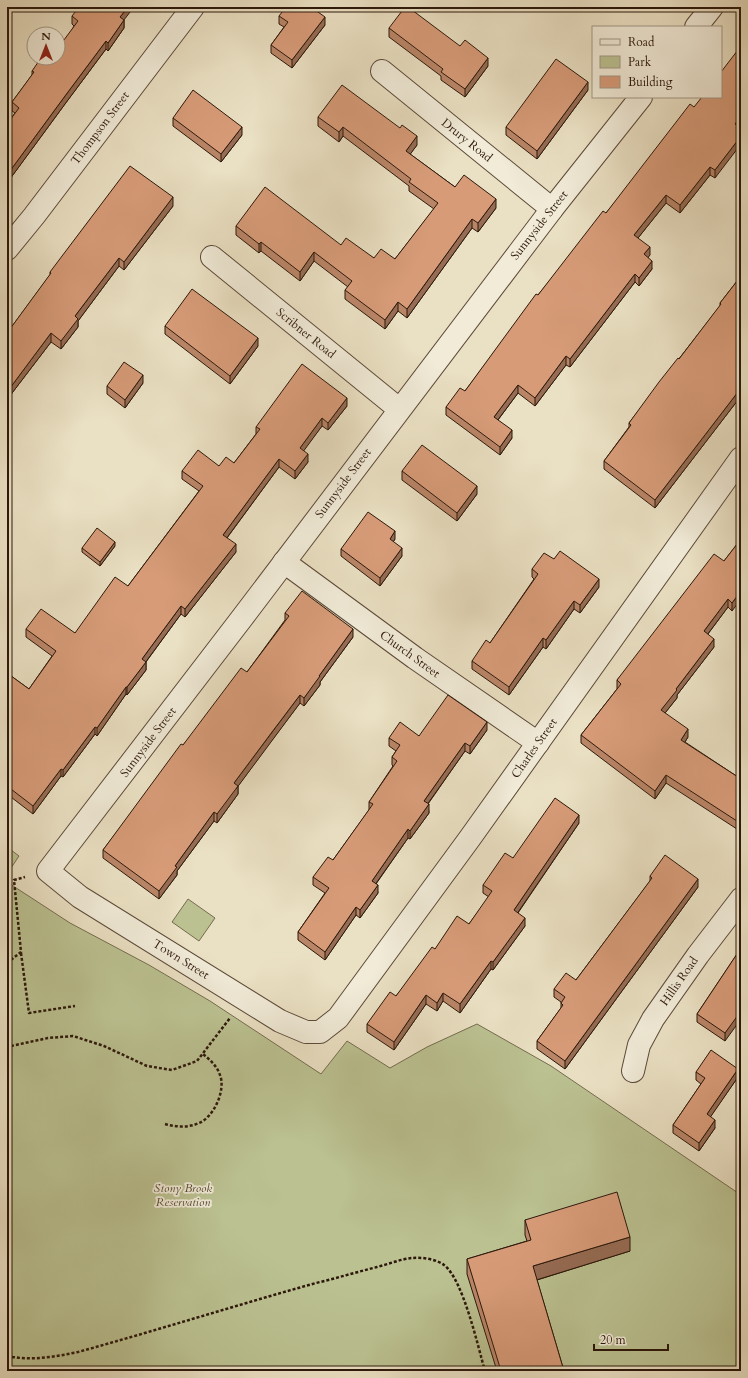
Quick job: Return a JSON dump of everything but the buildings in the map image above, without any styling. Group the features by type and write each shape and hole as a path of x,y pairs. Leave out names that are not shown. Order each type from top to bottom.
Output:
{"street":[{"name":"Thompson Street","path":"7,249 34,216 193,7"},
{"path":"697,26 712,7"},
{"name":"Drury Road","path":"382,71 552,209"},
{"name":"Sunnyside Street","path":"48,871 552,209 640,98"},
{"name":"Scribner Road","path":"212,257 399,409"},
{"name":"Charles Street","path":"320,1032 338,1018 538,743 741,458"},
{"name":"Church Street","path":"284,562 415,658 538,743"},
{"name":"Town Street","path":"48,871 80,897 280,1021 306,1032 320,1032"},
{"name":"Hillis Road","path":"633,1071 639,1045 653,1019 698,955 741,899"}],"path":[{"path":"48,871 14,880 29,1013 75,1006"},
{"path":"7,963 21,952"},
{"path":"7,1045 11,1046 48,1038 73,1036 104,1046 147,1066 172,1070 197,1061 244,999"},
{"path":"165,1124 188,1126 200,1123 213,1111 221,1094 221,1076 212,1061 203,1054"},
{"path":"7,1356 35,1359 78,1352 390,1263 412,1258 421,1258 432,1260 444,1265 454,1276 465,1304 485,1371"}],"green space":[{"path":"7,847 19,856 7,874"},
{"name":"Stony Brook Reservation","path":"7,882 70,923 149,965 210,1001 321,1074 347,1041 390,1068 427,1047 477,1024 551,1066 741,1195 741,1364 731,1371 7,1371"},
{"path":"188,899 215,918 199,941 172,922"}]}
